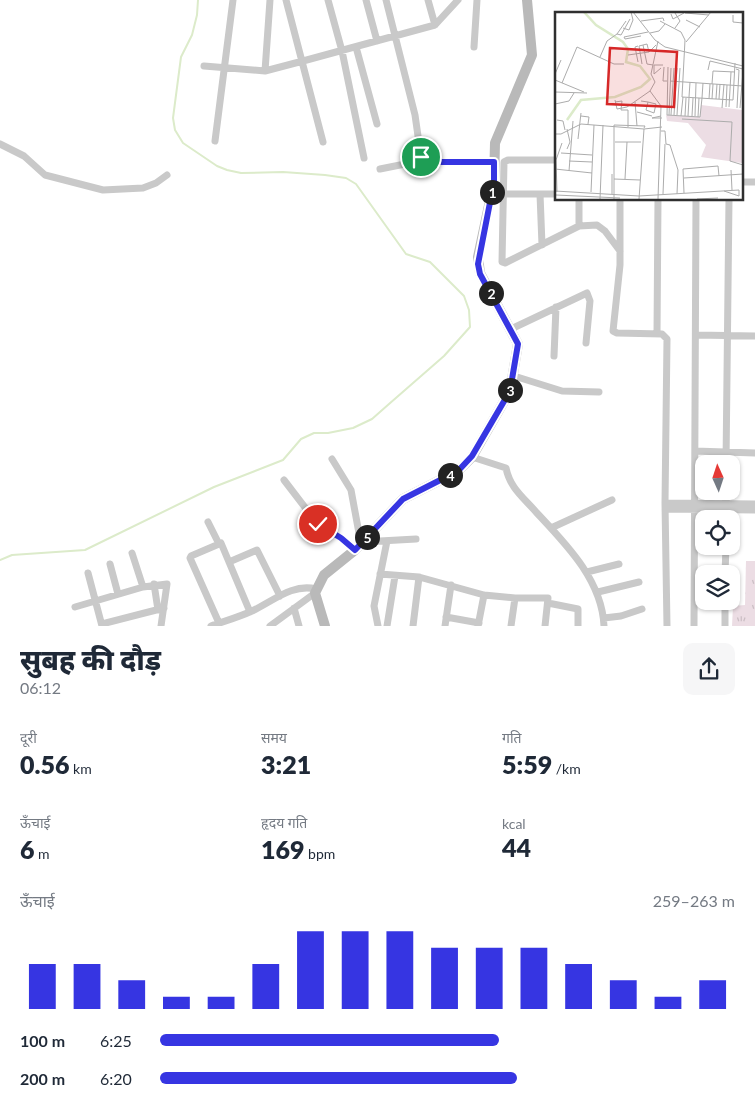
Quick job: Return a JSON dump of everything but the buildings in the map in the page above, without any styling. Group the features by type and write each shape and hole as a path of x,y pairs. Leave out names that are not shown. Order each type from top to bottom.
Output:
{"street":[{"path":"215,141 233,0"},
{"path":"265,71 270,0"},
{"path":"286,0 323,142"},
{"path":"328,0 342,51 364,158"},
{"path":"366,0 377,41"},
{"path":"386,0 415,115 421,157 428,162 494,162"},
{"path":"428,0 434,25"},
{"path":"204,66 265,71 342,51 434,25 458,0"},
{"path":"474,47 477,0"},
{"path":"270,626 315,591 324,575 359,545 403,499 458,471 472,456 510,391 518,344 480,274 478,264 494,182 495,143 532,55 527,0"},
{"path":"356,47 377,124"},
{"path":"0,144 24,156 45,175 103,190 143,188 156,183 166,175"},
{"path":"380,169 425,160"},
{"path":"555,160 506,160 502,194 502,262 505,263 579,226 597,225 606,231 620,251"},
{"path":"742,182 755,182"},
{"path":"502,194 555,194"},
{"path":"540,194 542,245"},
{"path":"579,200 579,226"},
{"path":"620,200 620,251 613,331 617,333 666,335 667,339 665,506 668,626"},
{"path":"657,334 658,200"},
{"path":"694,626 696,200"},
{"path":"726,452 729,200"},
{"path":"511,329 587,293 590,301 586,343"},
{"path":"554,356 556,307"},
{"path":"696,335 755,336"},
{"path":"514,376 562,391 599,392"},
{"path":"695,452 755,453"},
{"path":"472,456 506,468 509,482 551,528 586,572 598,592 604,622 642,609"},
{"path":"332,459 351,490 359,545"},
{"path":"284,480 320,527 341,538 359,545 387,540 416,539"},
{"path":"551,528 612,500"},
{"path":"726,500 726,507"},
{"path":"726,507 755,504"},
{"path":"665,506 726,507 755,510"},
{"path":"208,522 229,562 250,612"},
{"path":"378,626 374,606 387,540"},
{"path":"218,544 190,558 215,625 250,612 295,589 307,587 315,591 325,626"},
{"path":"229,562 257,550 280,596"},
{"path":"132,553 142,587"},
{"path":"110,564 118,594"},
{"path":"586,572 619,564"},
{"path":"88,573 102,625 161,609"},
{"path":"380,574 419,577 484,595 515,598 548,598 545,626"},
{"path":"387,626 395,576"},
{"path":"413,626 419,577"},
{"path":"598,592 639,582"},
{"path":"154,584 161,609"},
{"path":"76,607 142,587 166,584 161,609 161,626"},
{"path":"445,626 451,585"},
{"path":"446,617 478,625 484,595"},
{"path":"511,626 515,598"},
{"path":"548,603 578,609 578,626"},
{"path":"294,608 299,626"},
{"path":"725,610 725,626"}],"green space":[{"path":"746,561 755,561 755,626 732,626 733,610 740,610 740,605 745,605"}],"waterway":[{"path":"0,560 12,555 85,550 214,487 283,460 301,439 314,433 328,433 353,428 372,419 444,356 470,327 469,310 464,296 430,262 406,254 356,184 346,178 325,175 283,172 241,173 227,170 217,166 183,143 175,130 173,118 181,57 192,35 197,15 198,0"}],"route":[{"path":"318,524 341,538 355,550 403,499 458,471 480,444 510,391 518,356 518,344 480,274 478,264 494,182 494,162 428,162 421,157"}]}
